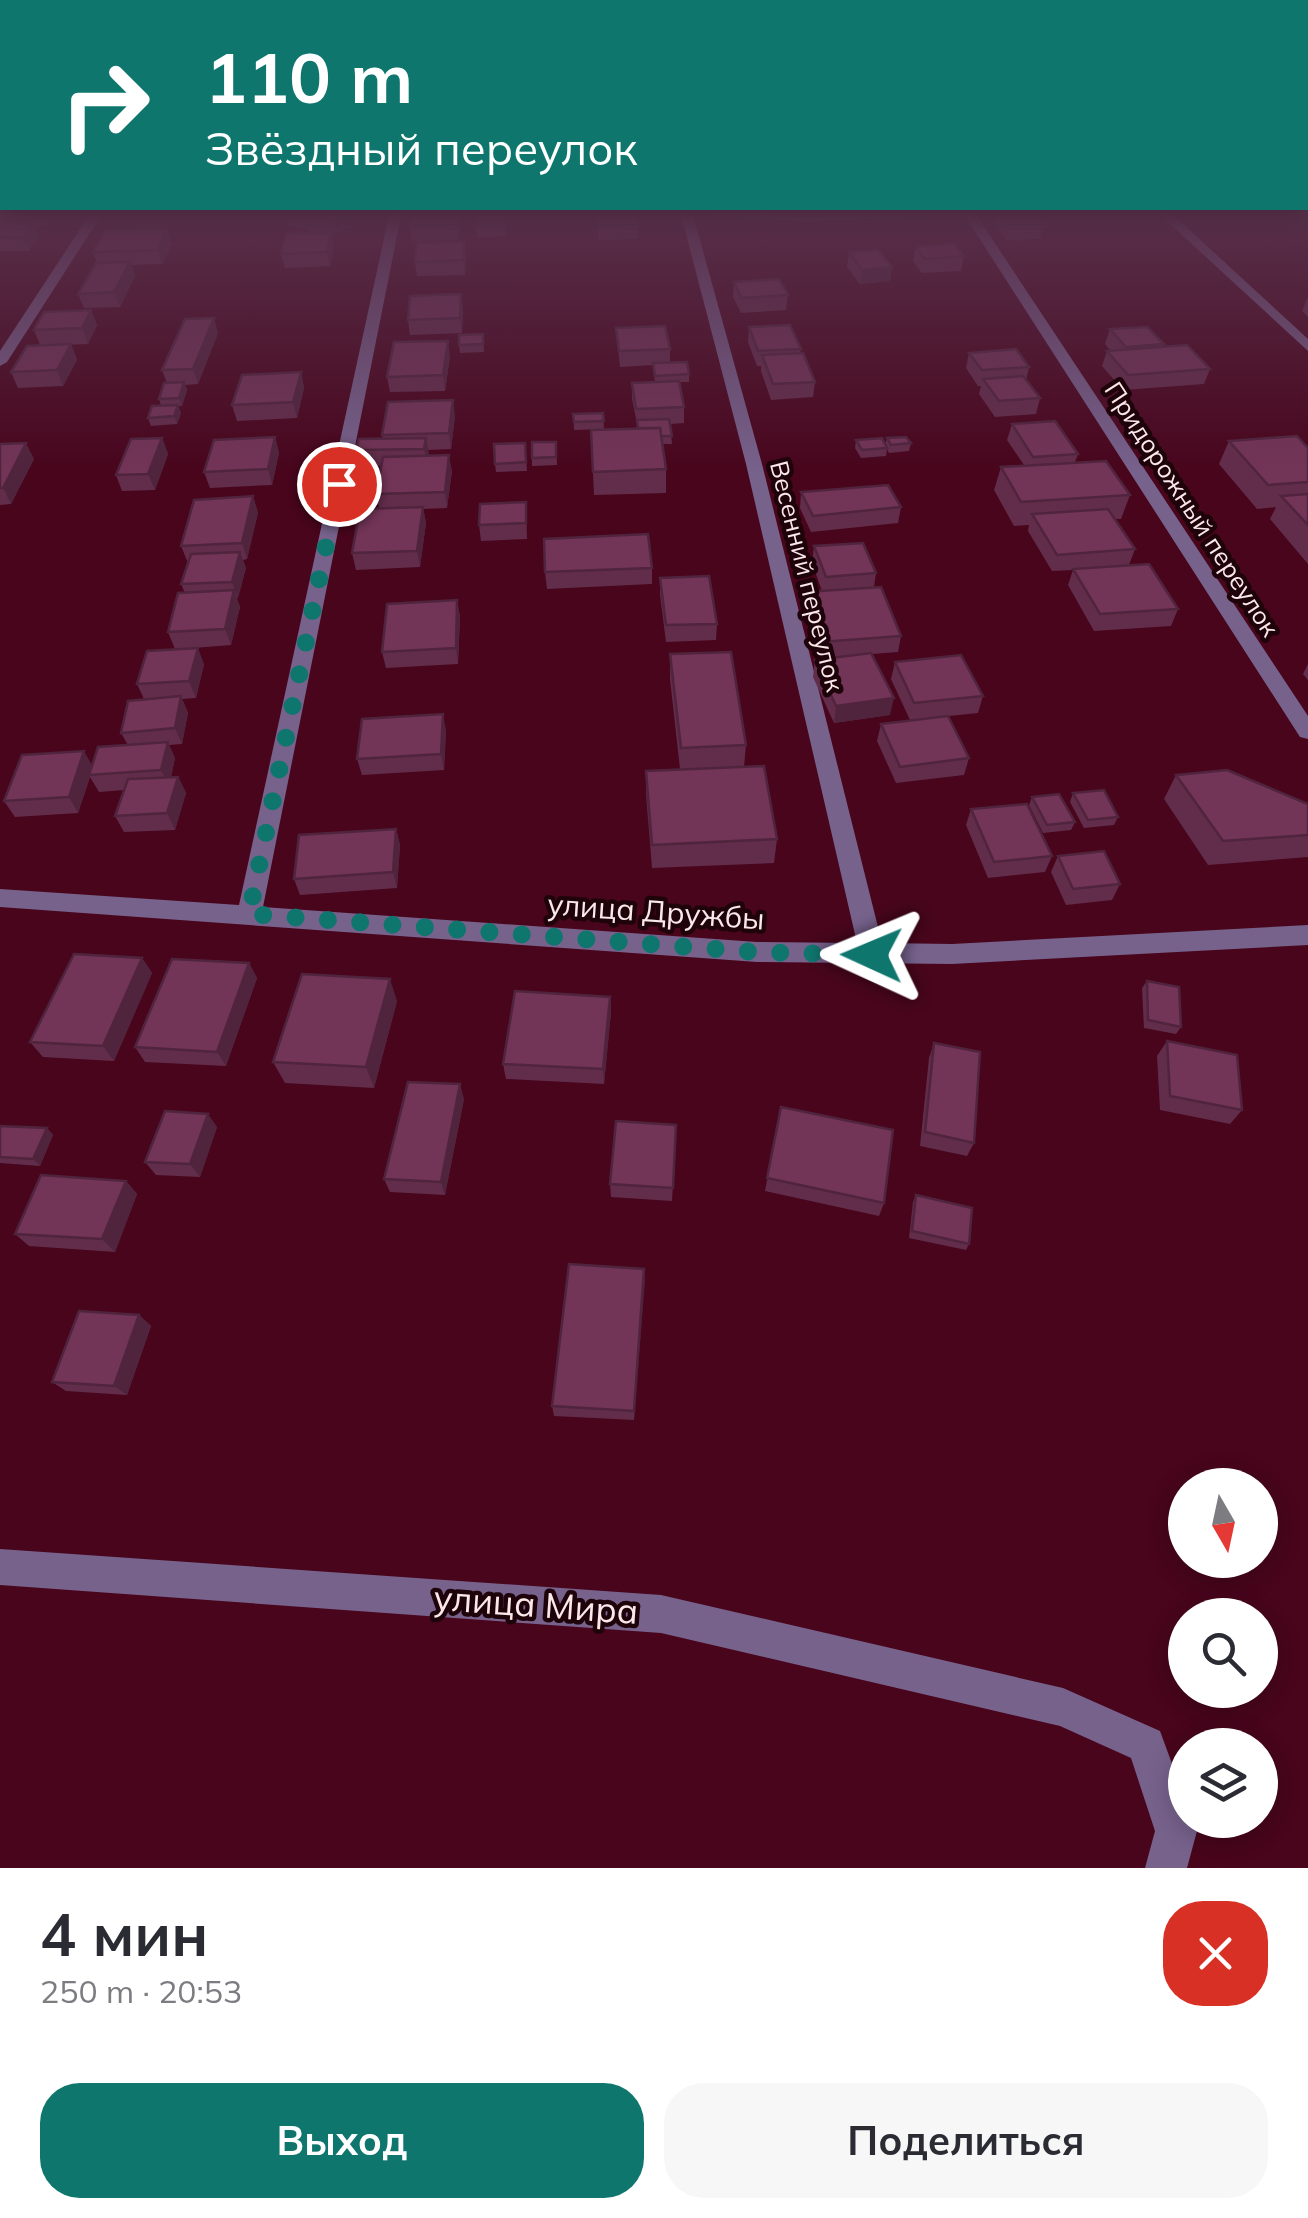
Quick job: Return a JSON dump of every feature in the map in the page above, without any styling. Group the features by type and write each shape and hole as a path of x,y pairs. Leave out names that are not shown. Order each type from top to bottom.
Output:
{"street":[{"path":"0,362 41,298"},
{"path":"249,914 378,298"},
{"name":"Весенний переулок","path":"711,298 872,955"},
{"name":"Придорожный переулок","path":"1025,298 1308,732"},
{"path":"1255,298 1308,348"},
{"name":"улица Дружбы","path":"0,898 756,952 952,954 1308,935"},
{"name":"улица Мира","path":"0,1567 660,1614 1063,1707 1146,1746 1176,1831 1166,1868"}],"building":[{"path":"410,298 461,298 460,318 408,320"},
{"path":"91,310 82,328 34,330 44,312"},
{"path":"214,318 193,369 162,370 185,319"},
{"path":"790,325 801,349 758,351 749,327"},
{"path":"665,326 670,349 619,351 616,328"},
{"path":"1147,327 1164,344 1126,347 1110,329"},
{"path":"483,334 483,344 459,345 459,335"},
{"path":"448,341 443,375 387,377 394,342"},
{"path":"71,344 57,370 11,372 27,346"},
{"path":"1187,345 1210,369 1128,375 1107,351"},
{"path":"1016,349 1029,367 982,370 969,353"},
{"path":"803,353 815,382 773,384 762,355"},
{"path":"687,362 689,374 655,376 653,363"},
{"path":"301,372 293,402 232,405 242,375"},
{"path":"1023,376 1040,398 999,401 983,379"},
{"path":"679,381 684,407 636,409 632,383"},
{"path":"184,382 179,398 159,399 164,383"},
{"path":"453,400 449,433 382,435 388,402"},
{"path":"178,405 174,416 148,418 152,406"},
{"path":"603,413 604,421 574,422 573,414"},
{"path":"669,419 672,436 661,436 660,428 638,428 637,420"},
{"path":"1055,421 1078,454 1033,457 1012,424"},
{"path":"660,428 666,469 593,472 591,430"},
{"path":"1297,436 1308,448 1308,482 1268,485 1229,441"},
{"path":"275,437 268,469 204,472 214,440"},
{"path":"906,437 911,443 891,445 887,438"},
{"path":"162,438 148,474 116,475 131,439"},
{"path":"426,438 424,449 356,450 359,439"},
{"path":"882,438 887,448 862,450 856,440"},
{"path":"532,442 556,442 556,457 532,458"},
{"path":"26,443 3,488 0,488 0,444"},
{"path":"525,443 526,462 495,464 494,444"},
{"path":"449,455 445,492 376,494 383,457"},
{"path":"1106,461 1130,495 1021,502 1001,467"},
{"path":"888,485 901,507 813,516 801,492"},
{"path":"1308,494 1308,525 1281,496"},
{"path":"253,496 242,543 181,546 194,500"},
{"path":"526,502 526,523 479,525 480,504"},
{"path":"423,507 417,551 352,553 360,509"},
{"path":"1108,509 1135,549 1057,555 1032,514"},
{"path":"648,534 652,568 545,572 544,539"},
{"path":"863,543 876,573 826,577 814,546"},
{"path":"240,552 232,582 181,584 191,554"},
{"path":"1149,564 1178,609 1100,614 1073,569"},
{"path":"709,576 717,624 666,625 660,578"},
{"path":"881,587 901,636 821,642 805,592"},
{"path":"234,590 225,629 168,632 178,593"},
{"path":"457,600 456,648 382,652 387,604"},
{"path":"198,648 189,681 137,684 147,651"},
{"path":"731,652 746,745 681,748 670,654"},
{"path":"871,653 894,698 836,706 815,660"},
{"path":"961,655 983,696 914,703 895,662"},
{"path":"181,696 175,728 121,733 128,701"},
{"path":"443,714 441,754 357,759 362,719"},
{"path":"948,716 969,758 900,767 881,724"},
{"path":"168,742 161,770 89,775 98,747"},
{"path":"84,751 69,797 4,801 22,755"},
{"path":"764,766 777,839 652,845 646,771"},
{"path":"1227,770 1308,804 1308,835 1223,841 1176,775"},
{"path":"178,777 167,813 115,816 128,779"},
{"path":"1104,790 1118,817 1088,820 1073,793"},
{"path":"1059,794 1075,822 1047,825 1032,797"},
{"path":"1027,804 1052,856 994,862 971,809"},
{"path":"396,829 393,872 294,879 299,835"},
{"path":"1104,851 1120,884 1073,889 1058,856"},
{"path":"74,954 142,958 103,1046 30,1042"},
{"path":"172,959 249,963 217,1052 135,1047"},
{"path":"302,974 390,979 366,1067 273,1062"},
{"path":"1147,981 1179,987 1181,1027 1148,1020"},
{"path":"515,991 610,997 603,1069 503,1064"},
{"path":"1167,1041 1237,1055 1242,1110 1170,1096"},
{"path":"934,1043 980,1052 974,1143 925,1132"},
{"path":"408,1082 460,1084 441,1182 384,1179"},
{"path":"781,1107 893,1130 884,1203 767,1178"},
{"path":"165,1111 208,1114 190,1164 145,1162"},
{"path":"616,1121 676,1125 673,1188 610,1184"},
{"path":"0,1126 47,1128 33,1159 0,1157"},
{"path":"41,1175 126,1181 102,1239 15,1234"},
{"path":"916,1195 972,1208 969,1244 912,1231"},
{"path":"569,1264 644,1269 634,1411 552,1406"},
{"path":"79,1311 139,1315 114,1386 52,1382"}],"route":[{"path":"339,484 249,914 756,952 872,955"}]}
